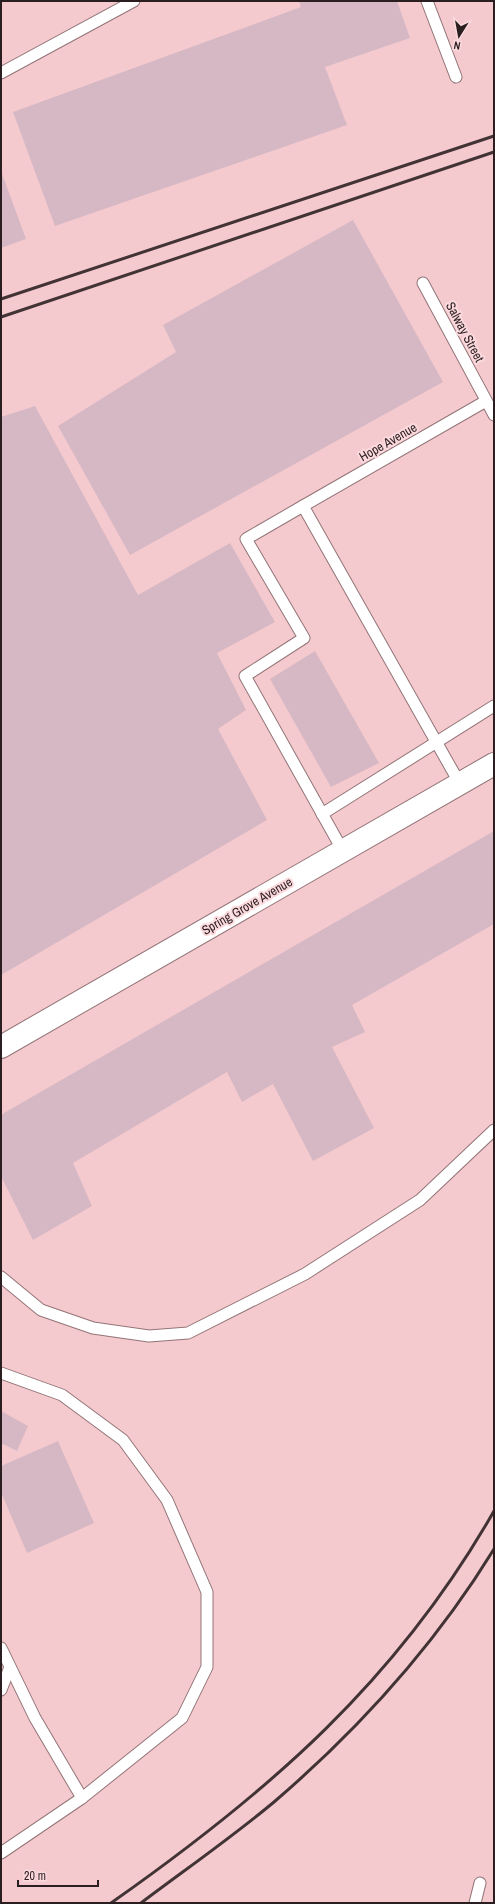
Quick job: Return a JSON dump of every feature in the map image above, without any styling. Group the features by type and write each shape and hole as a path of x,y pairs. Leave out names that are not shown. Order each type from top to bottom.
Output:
{"main road":[{"name":"Spring Grove Avenue","path":"1,1047 494,764"}],"lane":[{"path":"1,73 134,1"},
{"path":"427,1 456,77"},
{"name":"Salway Street","path":"423,283 494,415"},
{"name":"Hope Avenue","path":"322,814 245,676 304,638 246,539 486,401"},
{"path":"303,506 438,742 460,784"},
{"path":"343,851 322,814 494,706"},
{"path":"1,1277 40,1310 93,1328 149,1336 188,1333 305,1274 420,1200 494,1130"},
{"path":"1,1373 62,1395 124,1440 167,1500 207,1592 207,1667 182,1718 82,1798 1,1852"},
{"path":"1,1648 35,1718 82,1798"},
{"path":"1,1690 10,1667"},
{"path":"475,1903 480,1883"}],"shaded area":[{"path":"1,1 494,1 494,1903 1,1903"}],"building":[{"path":"299,1 397,1 410,38 325,67 347,125 55,226 13,112 301,7"},
{"path":"1,171 26,239 1,248"},
{"path":"353,220 443,382 130,555 58,426 176,352 163,325"},
{"path":"35,406 138,595 230,543 275,622 217,653 246,710 218,729 267,820 1,975 1,417"},
{"path":"315,651 379,763 331,787 270,679"},
{"path":"494,831 494,924 352,1005 365,1032 332,1047 374,1128 313,1161 273,1084 242,1102 227,1072 73,1163 92,1206 33,1240 1,1176 1,1116 4,1113"},
{"path":"1,1411 28,1426 17,1451 1,1443"},
{"path":"58,1441 94,1523 27,1553 1,1492 1,1466"}],"railway":[{"path":"1,299 494,136"},
{"path":"1,317 494,152"},
{"path":"111,1903 224,1819 276,1775 325,1729 372,1680 415,1628 456,1572 494,1511"},
{"path":"141,1903 258,1815 336,1745 394,1684 421,1652 447,1619 494,1549"}]}
